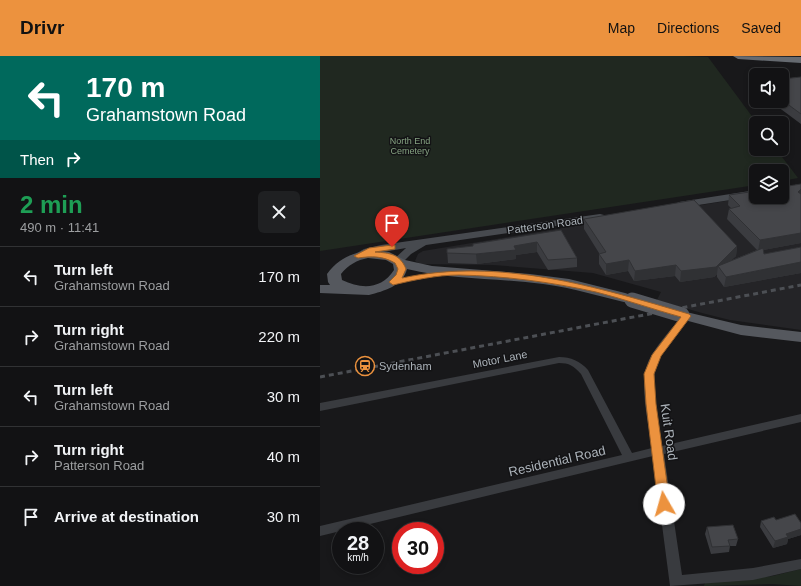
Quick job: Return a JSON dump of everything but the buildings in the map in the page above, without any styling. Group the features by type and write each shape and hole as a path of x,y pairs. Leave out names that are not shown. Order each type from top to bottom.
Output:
{"highway":[{"path":"738,56 801,60"}],"main road":[{"path":"320,276 347,260 358,256 368,254 386,255 399,262 419,268 561,282 741,330 801,338"},
{"path":"393,282 399,276 402,269 399,262"},
{"path":"339,266 334,274 335,282 344,288 353,290"},
{"path":"320,289 377,289 393,282 420,276 458,273"}],"street":[{"path":"666,207 749,194"},
{"name":"Patterson Road","path":"358,256 372,250 614,215"},
{"name":"Patterson Road","path":"399,262 413,248 430,242"},
{"name":"Kuit Road","path":"677,583 651,404 649,374 657,355 684,316"},
{"name":"Motor Lane","path":"320,407 559,360 570,360 585,372 629,458"},
{"name":"Residential Road","path":"320,531 801,418"},
{"path":"677,583 773,571 801,564"}],"shaded area":[{"path":"801,189 801,330 730,320 702,313 657,300 661,292 593,273 493,265 420,264 415,261 418,254 423,251 749,197 749,204 789,204 789,194"}],"green space":[{"name":"North End Cemetery","path":"320,56 708,57 752,116 749,116 749,156 781,156 787,164 749,164 749,186 320,251"},
{"name":"North End Cemetery","path":"789,166 798,178 789,180"},
{"path":"801,569 801,586 772,584 704,586 705,583 773,576"}],"railway":[{"path":"320,377 801,285"}],"place":[{"name":"Sydenham","path":"365,366"}],"route":[{"path":"392,247 368,251 358,256 377,254 393,257 400,263 402,269 399,276 393,282 420,276 458,273 531,278 561,282 599,290 686,316 657,355 649,374 651,404 664,504"}]}
